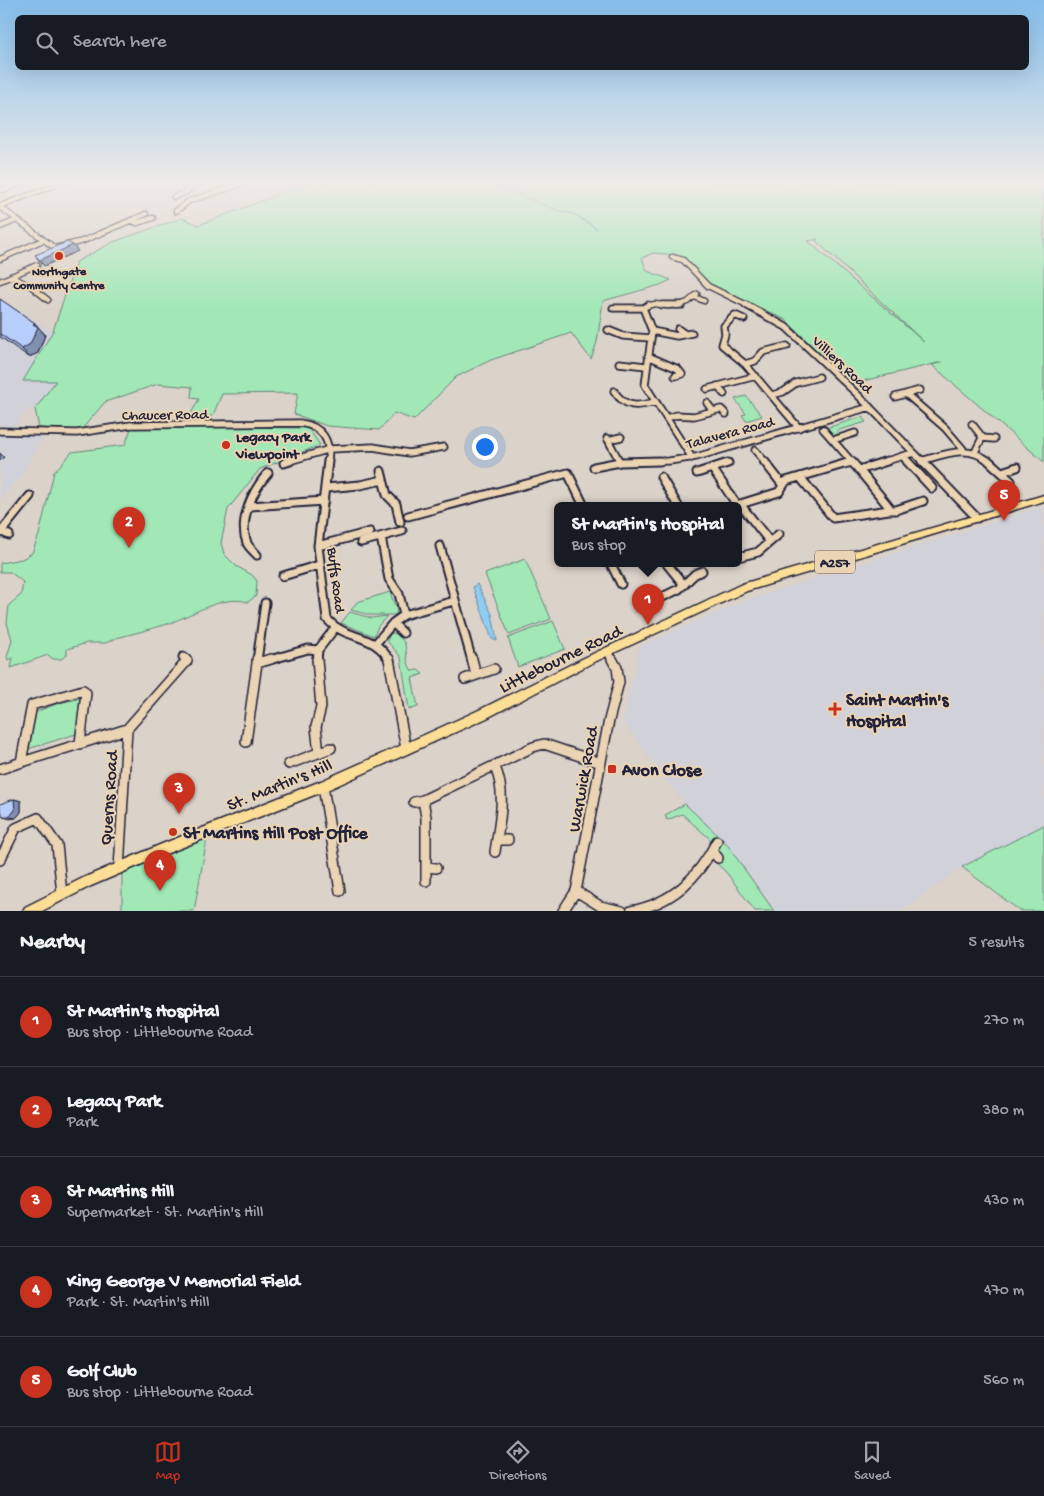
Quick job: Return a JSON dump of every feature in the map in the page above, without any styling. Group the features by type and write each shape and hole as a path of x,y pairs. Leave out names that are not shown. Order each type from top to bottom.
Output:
{"main road":[{"name":"Littlebourne Road","path":"406,749 745,587 888,546 1044,498"},
{"name":"St. Martin's Hill","path":"29,911 62,894 166,848 323,786 406,749"}],"street":[{"path":"23,225 56,248 94,237 121,225"},
{"path":"0,259 43,240"},
{"name":"Villiers Road","path":"672,257 683,260 708,286 767,315 786,327 870,407 977,518"},
{"path":"0,281 37,265"},
{"path":"11,276 19,283 32,287 43,299"},
{"path":"612,308 644,308 653,304 677,308 687,304 696,296 704,302"},
{"path":"644,308 652,331 645,385 692,458"},
{"path":"744,320 735,315 724,326 725,334 722,345 745,364 799,428"},
{"path":"678,329 685,334"},
{"path":"608,330 623,336 651,338"},
{"path":"652,331 674,336 692,333"},
{"path":"745,364 755,360 763,352 787,346"},
{"path":"780,348 786,355"},
{"path":"648,356 678,369 682,374 675,376"},
{"path":"618,362 646,366"},
{"path":"707,389 756,376"},
{"path":"772,395 783,392 792,384 816,378 819,385"},
{"path":"717,386 724,394"},
{"path":"895,397 920,390"},
{"path":"614,391 620,402 628,406 655,402"},
{"path":"906,394 941,424 963,449"},
{"path":"707,403 713,411"},
{"name":"Talavera Road","path":"594,467 620,462 692,458 870,407"},
{"path":"666,418 677,415 694,416 721,408 726,414"},
{"name":"Chaucer Road","path":"0,431 78,433 131,425 300,423 315,426 327,436"},
{"path":"972,424 983,438 994,439"},
{"path":"823,429 878,492 889,507 889,510"},
{"path":"832,440 855,433"},
{"name":"Buffs Road","path":"327,436 330,449 318,546 327,619 335,628 376,643"},
{"path":"620,462 608,439 621,437"},
{"path":"975,452 983,438"},
{"path":"284,463 330,449 373,447 410,453 444,447"},
{"path":"921,461 963,449 987,458 1011,481"},
{"path":"742,503 782,490 782,484 755,450"},
{"path":"859,470 913,453"},
{"path":"902,456 932,488"},
{"path":"782,484 852,462"},
{"path":"697,473 728,464"},
{"path":"712,468 735,502"},
{"path":"1002,472 1017,468"},
{"path":"381,472 387,495 396,504 400,522"},
{"path":"257,555 246,538 246,519 256,487 268,473"},
{"path":"408,516 568,473 582,502"},
{"path":"661,477 676,502"},
{"path":"800,477 834,518 896,510 924,502"},
{"path":"326,488 360,485 383,480"},
{"path":"4,534 30,496"},
{"path":"250,506 324,501"},
{"path":"742,511 770,542"},
{"path":"360,542 402,531"},
{"path":"318,546 370,532"},
{"path":"742,556 758,552 779,534"},
{"path":"381,537 389,579 399,594 404,615"},
{"path":"440,546 476,675"},
{"path":"284,576 319,565"},
{"path":"612,567 621,584"},
{"path":"669,567 684,585"},
{"path":"646,605 684,585 695,574 702,571"},
{"path":"406,749 400,725 392,664 383,648 376,643 393,623 404,615 454,601"},
{"path":"246,742 265,602"},
{"path":"393,623 403,632"},
{"path":"319,753 316,727 321,707 316,664 318,650 335,628"},
{"path":"257,663 308,649 318,650"},
{"name":"Warwick Road","path":"563,911 576,892 619,682 617,668 608,652"},
{"path":"128,729 186,662 184,657"},
{"path":"465,679 494,669"},
{"name":"Querns Road","path":"21,762 32,705 83,690 86,693 80,744"},
{"name":"Querns Road","path":"0,769 128,729 119,869"},
{"path":"426,881 431,867 426,817 418,801 495,767 532,747 544,744 601,763"},
{"path":"289,764 331,748"},
{"path":"495,767 500,776 503,795 495,852"},
{"path":"323,786 340,891"},
{"path":"0,860 13,830 19,824 38,818 57,845 62,894"},
{"path":"496,840 508,840"},
{"path":"631,911 646,910 667,901 688,885 715,855 717,841"},
{"path":"576,892 600,906 622,911"}],"shaded area":[{"path":"0,299 53,331 24,381 57,381 35,409 27,409 9,433 44,436 21,477 0,499"},
{"name":"Saint Martin's Hospital","path":"1044,506 1044,825 962,867 901,911 775,911 726,843 685,804 623,722 640,646 743,601"}],"green space":[{"path":"163,225 1044,225 1044,462 932,365 942,362 850,384 786,320 708,284 676,255 653,253 642,258 647,271 671,280 660,285 603,301 597,342 591,359 571,333 491,360 456,377 414,420 394,413 379,430 327,426 294,414 298,393 222,394 213,415 196,422 187,421 199,399 191,398 192,387 158,384 105,402 81,430 39,428 35,409 56,381 23,381 53,331 76,262 113,242","holes":["818,239 816,241 924,342 808,241"]},
{"path":"746,396 762,416 746,421 742,415 746,414 735,399"},
{"path":"862,417 866,422 836,431 840,436 832,436 826,428"},
{"path":"132,426 308,428 320,445 260,469 228,509 221,543 224,554 236,566 252,575 257,581 256,596 248,602 237,600 216,604 152,629 116,638 106,643 87,643 67,649 67,655 61,659 53,659 48,655 11,668 13,658 8,660 7,657 12,640 7,623 9,605 21,595 23,582 10,572 0,572 0,563 22,559 32,553 39,535 54,472 72,452 125,445"},
{"path":"525,559 551,619 509,635 485,574"},
{"path":"390,592 394,604 397,606 396,615 370,615 351,610 357,602"},
{"path":"350,612 371,618 387,616 378,626 374,636 341,623"},
{"path":"553,621 565,649 518,667 508,638"},
{"path":"394,633 400,637 405,645 407,659 412,671 418,670 423,674 412,678 418,707 409,710 401,657 387,641 390,634"},
{"path":"82,698 76,734 25,750 33,713 59,703"},
{"path":"685,804 726,843 774,911 755,911 726,872 715,862 717,845 682,814 667,820 665,815"},
{"path":"1044,825 1044,911 1020,911 962,867"},
{"path":"207,839 194,911 122,911 122,872"}],"water":[{"path":"477,584 492,614 497,641 492,639 473,587"}],"building":[{"path":"67,242 73,245 40,260 35,255"},
{"path":"0,299 38,327 30,344 22,349 0,334"},
{"path":"14,799 15,810 9,817 3,817 0,804"}],"waterway":[{"path":"590,225 597,229"}],"place":[{"name":"Northgate Community Centre","path":"59,256"},
{"name":"Legacy Park Viewpoint","path":"226,445"},
{"name":"Golf Club","path":"1004,521"},
{"name":"Legacy Park","path":"129,548"},
{"name":"St Martin's Hospital","path":"648,625"},
{"name":"Saint Martin's Hospital","path":"835,709"},
{"name":"Avon Close","path":"612,769"},
{"name":"St Martins Hill","path":"179,814"},
{"name":"St Martins Hill Post Office","path":"173,832"},
{"name":"King George V Memorial Field","path":"160,891"}]}
